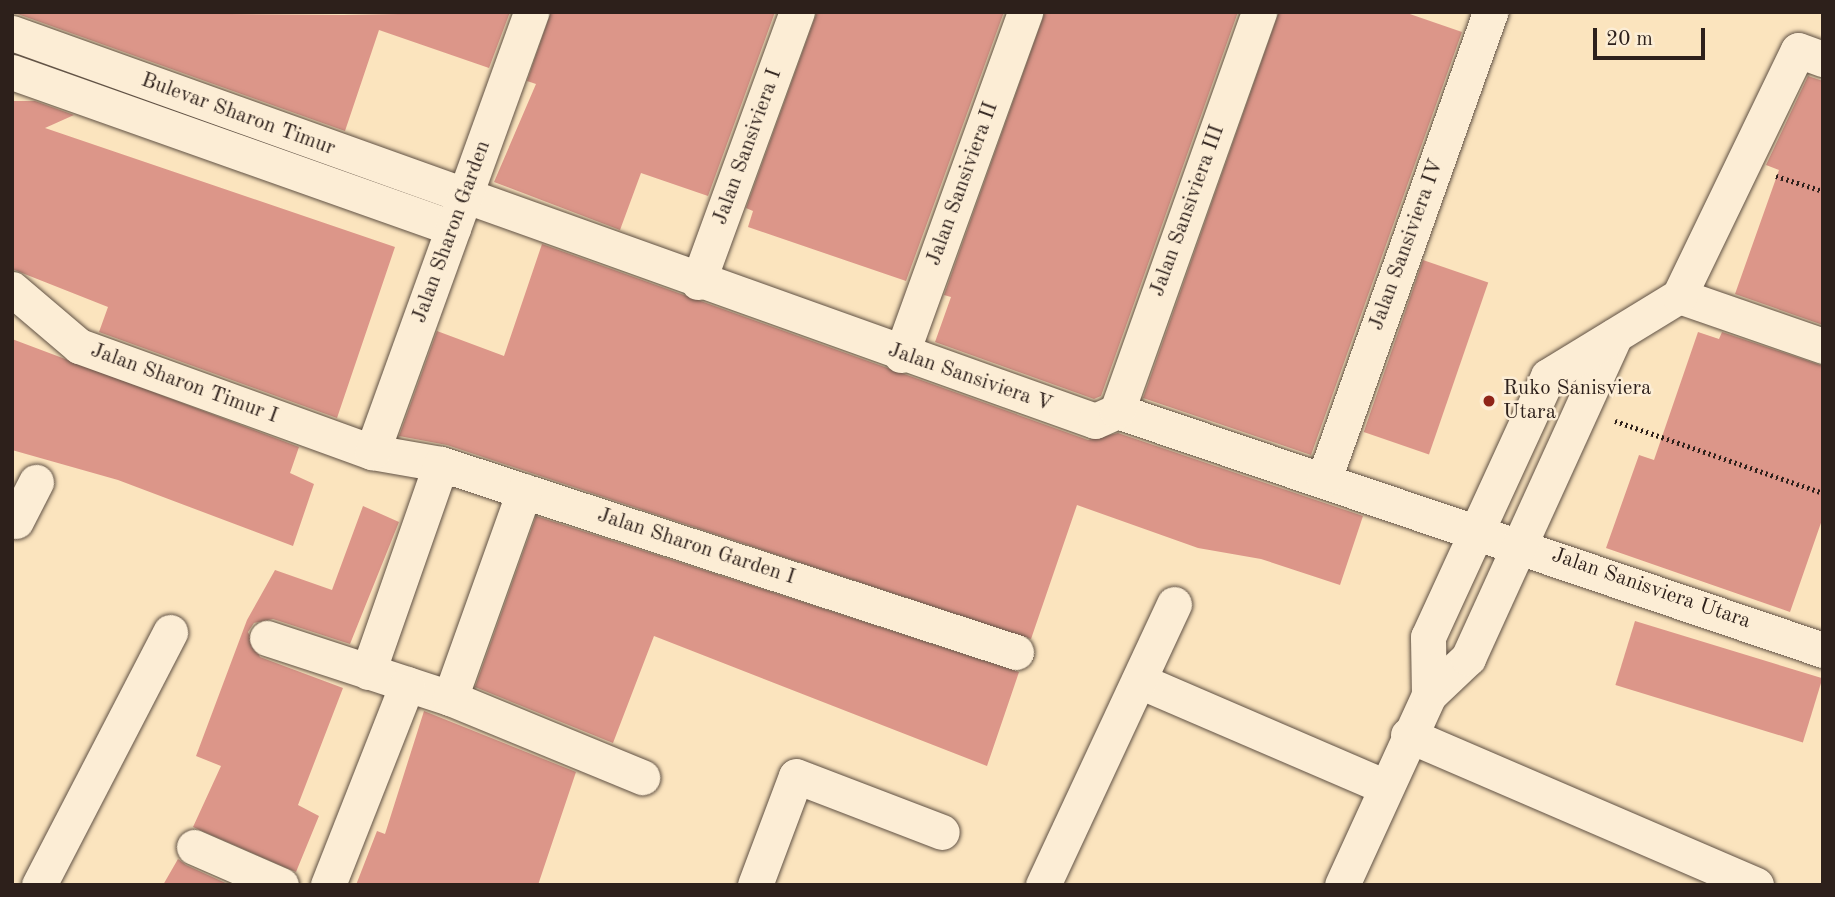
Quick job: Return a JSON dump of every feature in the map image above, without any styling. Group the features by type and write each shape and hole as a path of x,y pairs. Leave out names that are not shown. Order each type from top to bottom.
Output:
{"street":[{"name":"Jalan Sharon Garden","path":"372,452 531,12"},
{"name":"Jalan Sansiviera I","path":"698,282 797,12"},
{"name":"Jalan Sansiviera II","path":"901,355 1025,12"},
{"name":"Jalan Sansiviera III","path":"1117,411 1259,12"},
{"name":"Jalan Sansiviera IV","path":"1324,479 1490,12"},
{"name":"Bulevar Sharon Timur","path":"12,33 459,213"},
{"path":"1429,695 1427,637 1548,376 1679,296 1742,166 1810,54"},
{"name":"Bulevar Sharon Timur","path":"12,72 459,213"},
{"name":"Jalan Sansiviera V","path":"459,213 698,282 1094,421 1117,411"},
{"name":"Jalan Sharon Timur I","path":"12,289 79,346 372,452"},
{"path":"1679,296 1823,346"},
{"path":"1342,885 1384,786 1429,695 1468,659 1518,543 1615,336"},
{"path":"1117,411 1478,529"},
{"name":"Jalan Sharon Garden I","path":"372,452 441,464 1016,652"},
{"path":"368,672 441,464"},
{"path":"14,523 36,482"},
{"path":"450,698 524,491"},
{"name":"Jalan Sanisviera Utara","path":"1478,529 1823,650"},
{"path":"1042,885 1142,682 1174,604"},
{"path":"39,885 170,632"},
{"path":"267,638 450,698 642,777"},
{"path":"1142,682 1384,786"},
{"path":"328,885 407,684"},
{"path":"1408,735 1756,885"},
{"path":"755,885 796,776 942,832"},
{"path":"194,847 281,885"}],"path":[{"path":"1742,166 1823,191"},
{"path":"1581,409 1823,493"}],"building":[{"path":"12,12 343,15 510,12 489,68 379,30 345,131"},
{"path":"551,12 775,12 708,196 641,173 620,230 494,182 536,84 527,81"},
{"path":"817,12 1004,12 906,281 748,227 753,211 746,208"},
{"path":"1045,12 1238,12 1101,396 1094,399 935,342 951,297 944,295"},
{"path":"1279,12 1404,12 1462,32 1311,455 1143,398"},
{"path":"1808,76 1823,81 1823,325 1735,294 1779,170 1766,165"},
{"path":"12,101 35,101 74,115 45,128 395,247 337,418 99,332 108,307 12,269"},
{"path":"542,244 1088,440 1118,433 1363,516 1340,585 1261,559 1198,548 1077,505 1031,639 447,445 399,436 437,331 504,356"},
{"path":"1423,260 1488,282 1429,455 1364,432"},
{"path":"1698,332 1719,339 1722,332 1823,366 1823,517 1790,612 1606,548 1639,455 1654,460"},
{"path":"12,339 299,447 290,473 314,484 293,546 118,480 12,450"},
{"path":"363,506 399,522 350,644 273,619 254,623 248,632 260,657 343,688 298,805 319,816 296,872 193,827 221,766 196,756 247,620 275,570 332,590"},
{"path":"536,516 1019,672 987,766 654,636 613,743 475,687"},
{"path":"1635,621 1822,678 1803,742 1615,685"},
{"path":"424,711 576,772 538,885 356,885 377,831 385,834"},
{"path":"178,859 186,865 230,885 163,885"}],"place":[{"name":"Ruko Sanisviera Utara","path":"1489,401"}]}
